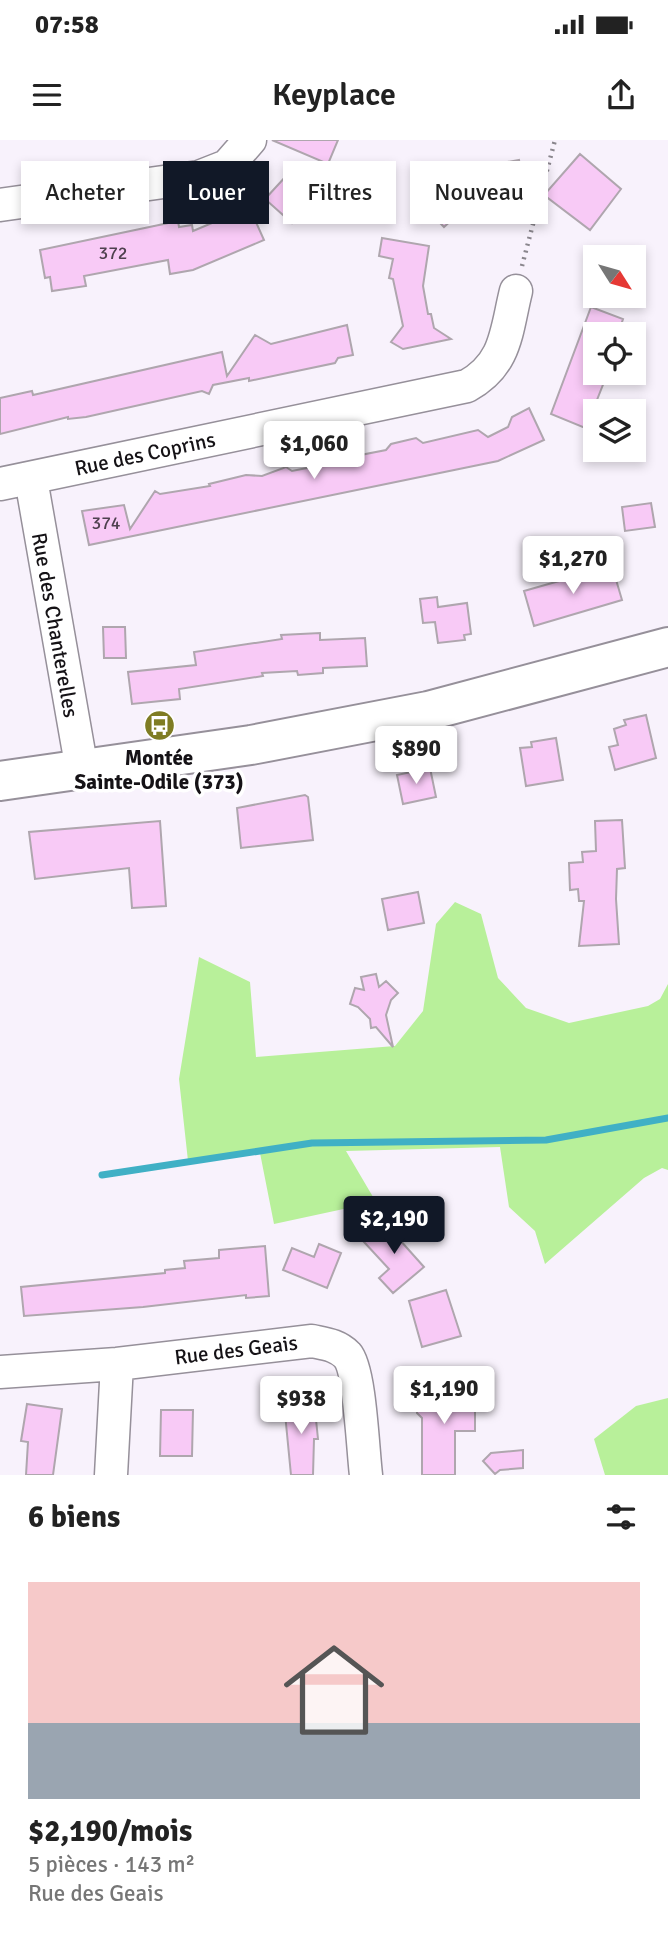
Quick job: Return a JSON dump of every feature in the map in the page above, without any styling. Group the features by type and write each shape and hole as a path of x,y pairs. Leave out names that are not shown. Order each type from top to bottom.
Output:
{"main road":[{"path":"0,781 251,744 428,711 668,647"}],"street":[{"path":"0,205 199,177 226,166 250,140"},
{"name":"Rue des Coprins","path":"0,484 467,386 483,377 500,357 516,290"},
{"name":"Rue des Chanterelles","path":"31,479 82,770"},
{"name":"Rue des Geais","path":"0,1372 117,1364 312,1341 337,1346 350,1358 355,1376 366,1475"},
{"path":"111,1475 117,1364"}],"path":[{"path":"516,290 555,140"}],"green space":[{"path":"455,902 481,914 498,978 526,1008 569,1023 648,1006 660,999 668,984 668,1170 662,1168 644,1178 545,1264 535,1231 509,1207 500,1147 346,1151 376,1202 274,1224 260,1153 188,1161 179,1079 199,957 250,982 256,1057 395,1046 423,1011 436,924"},
{"path":"668,1398 668,1475 605,1475 594,1439 636,1406"}],"building":[{"path":"272,140 338,140 329,161 321,161"},
{"path":"580,154 621,189 590,230 548,198 548,190"},
{"path":"283,179 283,215 269,203 269,195"},
{"path":"164,224 178,224 179,227 192,225 193,231 210,224 257,224 264,240 193,270 170,274 168,260 84,276 86,286 52,291 50,277 45,278 40,250"},
{"path":"382,238 429,246 423,286 428,314 431,314 434,328 451,339 403,349 391,342 403,326 393,279 389,278 393,259 379,256"},
{"path":"591,308 623,319 622,322 585,322"},
{"path":"347,325 353,355 338,358 335,363 249,381 249,378 213,385 209,394 202,391 86,417 68,417 0,434 0,398 32,391 33,395 222,352 227,376 255,335 271,344"},
{"path":"583,328 583,385 603,385 597,399 583,399 583,427 551,414"},
{"path":"529,408 544,440 498,461 89,545 82,511 124,505 130,529 155,491 160,494 210,486 209,484 246,475 262,476 286,467 292,471 322,465 327,458 386,450 391,444 416,438 423,443 478,430 488,437 508,427 512,417"},
{"path":"651,503 655,527 625,531 622,507"},
{"path":"612,566 622,600 534,626 524,591"},
{"path":"437,597 438,607 467,603 471,634 464,635 465,640 438,643 435,622 423,623 420,599"},
{"path":"103,627 125,627 126,658 104,658"},
{"path":"320,633 320,640 365,638 367,666 323,668 323,673 298,675 297,671 262,673 263,676 179,689 180,699 132,704 128,672 196,665 194,652 282,639 281,635"},
{"path":"646,715 656,758 615,770 609,747 618,745 614,729 626,725 624,720"},
{"path":"556,738 563,780 526,786 520,748 532,747 531,742"},
{"path":"430,768 436,797 403,804 397,775"},
{"path":"305,795 308,797 313,840 241,848 237,808"},
{"path":"622,820 625,868 617,869 619,944 579,946 584,901 579,901 578,889 570,890 569,863 583,862 582,852 596,851 595,821"},
{"path":"160,821 166,906 132,908 129,868 35,879 29,832"},
{"path":"418,892 424,923 388,930 382,899"},
{"path":"376,974 379,987 386,981 398,993 391,1000 386,1015 393,1047 376,1027 371,1028 370,1019 358,1007 350,1004 355,988 364,990 361,977"},
{"path":"389,1219 404,1235 399,1239 424,1267 393,1293 379,1278 389,1269 364,1242"},
{"path":"319,1244 341,1253 327,1288 283,1270 292,1248 314,1257"},
{"path":"265,1246 269,1296 246,1298 246,1295 143,1307 24,1316 21,1287 165,1273 165,1270 185,1268 184,1261 219,1258 219,1250"},
{"path":"446,1290 461,1336 422,1347 409,1301"},
{"path":"417,1388 475,1388 475,1431 455,1431 455,1475 422,1475 422,1418 417,1413"},
{"path":"314,1400 318,1439 314,1439 313,1475 291,1475 284,1403"},
{"path":"27,1404 62,1409 53,1475 26,1475 28,1442 21,1441"},
{"path":"161,1410 193,1410 192,1456 160,1456"},
{"path":"523,1450 523,1468 500,1470 495,1474 483,1461 491,1453"}],"waterway":[{"path":"102,1175 312,1143 546,1140 668,1118"}],"place":[{"name":"Montée Sainte-Odile (373)","path":"159,726"}]}
